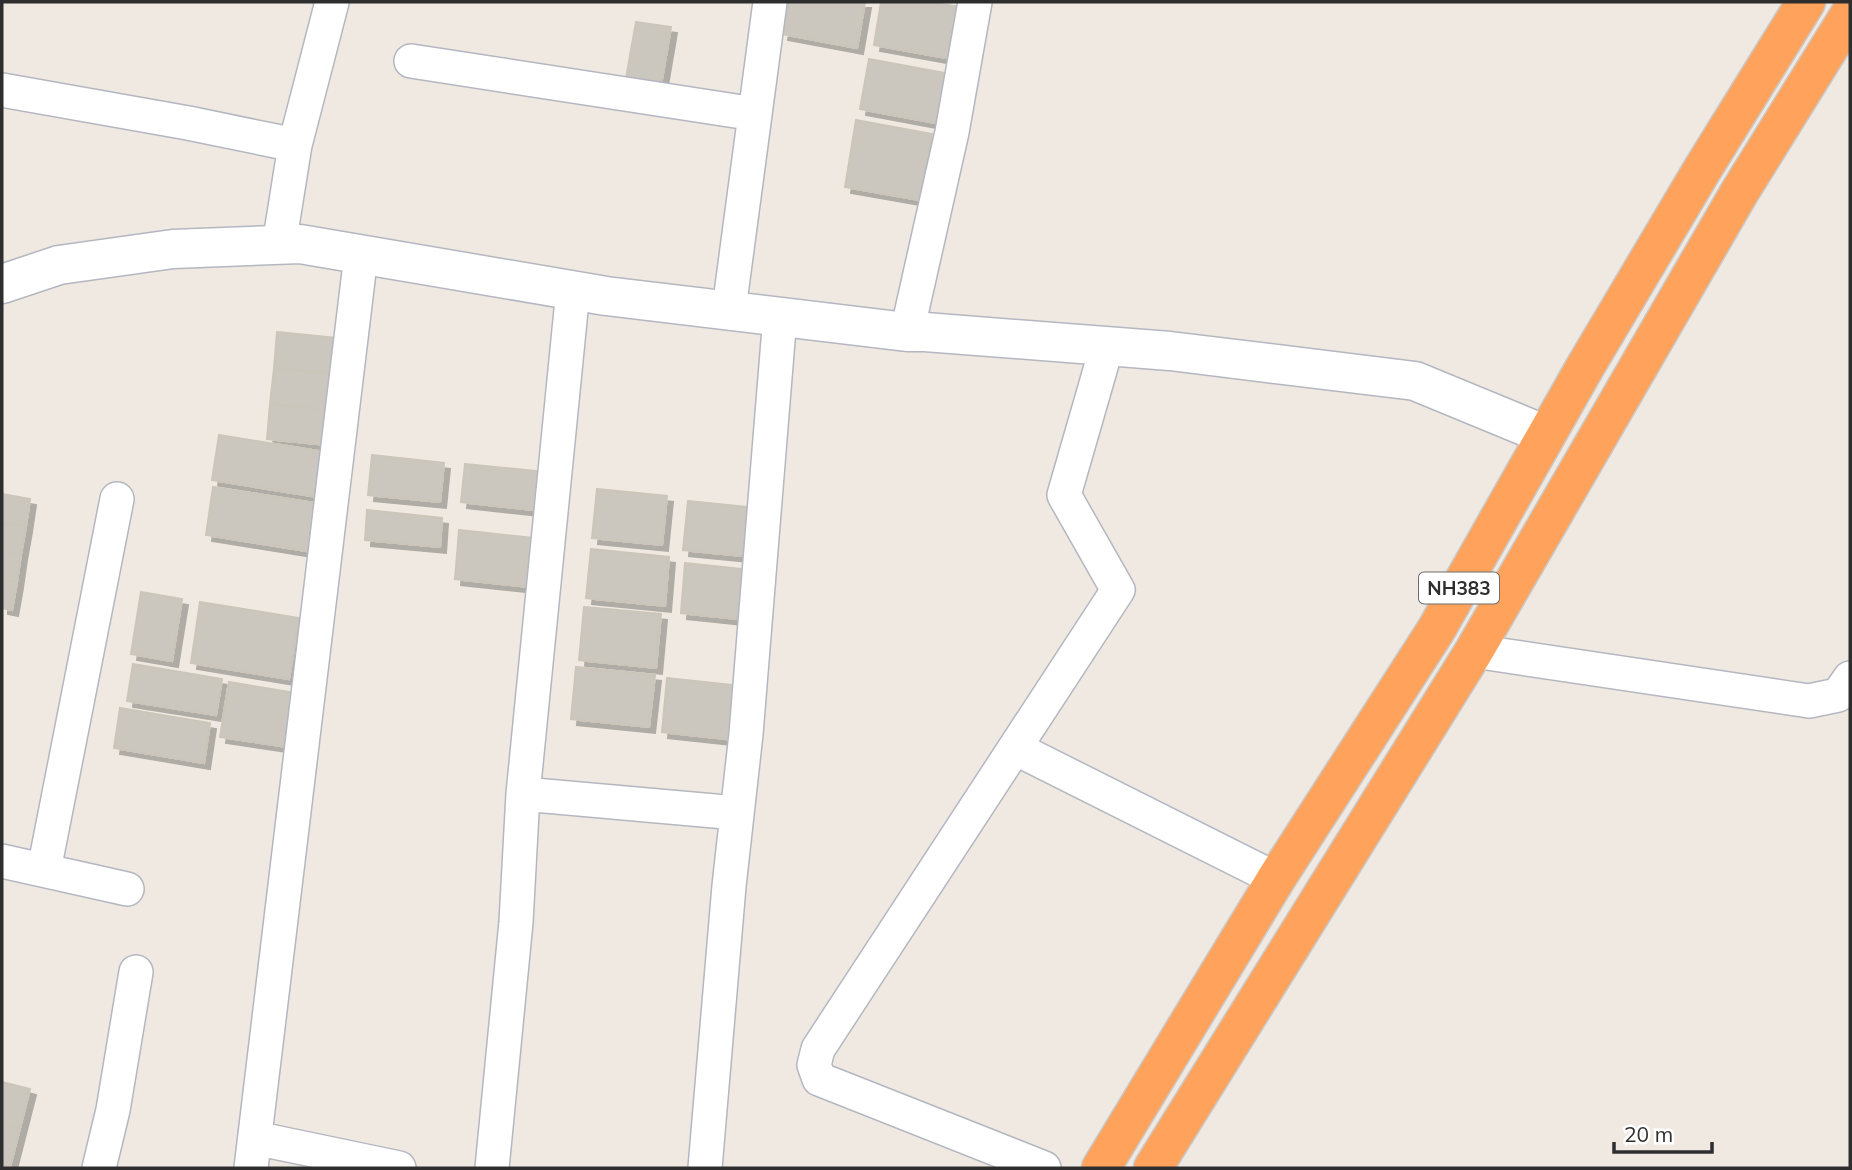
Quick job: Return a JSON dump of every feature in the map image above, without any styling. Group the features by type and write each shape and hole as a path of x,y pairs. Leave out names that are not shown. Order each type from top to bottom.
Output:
{"highway":[{"name":"NH383","path":"1101,1168 1276,879 1436,630 1585,367 1806,2"},
{"name":"NH383","path":"1153,1168 1474,651 1739,192 1850,14"},
{"path":"1585,367 1625,388"}],"street":[{"path":"279,245 295,145 332,2"},
{"path":"729,309 770,2"},
{"path":"907,332 952,132 975,2"},
{"path":"411,61 755,114"},
{"path":"2,90 295,145"},
{"path":"2,284 59,265 173,249 300,244 606,296 907,332 1170,351 1415,381 1546,435"},
{"path":"360,254 253,1153 399,1168"},
{"path":"492,1168 516,922 523,794 573,290"},
{"path":"705,1168 729,886 746,734 780,316"},
{"path":"1044,1168 818,1079 814,1065 818,1049 1118,590 1064,495 1107,346"},
{"path":"44,870 117,499"},
{"path":"1474,651 1809,701 1838,695 1850,678"},
{"path":"1015,748 1276,879"},
{"path":"523,794 737,813"},
{"path":"2,861 127,889"},
{"path":"99,1168 113,1110 136,972"}],"building":[{"path":"788,2 865,2 857,48 782,34"},
{"path":"881,2 928,2 961,7 952,59 874,45"},
{"path":"636,22 671,27 660,91 625,84"},
{"path":"869,59 945,73 936,123 860,109"},
{"path":"856,120 932,134 920,200 845,187"},
{"path":"277,332 336,338 333,374 274,368"},
{"path":"274,368 333,374 329,410 270,404"},
{"path":"270,404 329,410 326,445 267,439"},
{"path":"219,435 325,452 318,497 212,480"},
{"path":"372,455 444,463 440,502 368,495"},
{"path":"465,464 545,472 542,511 461,502"},
{"path":"213,487 321,504 313,552 206,535"},
{"path":"597,489 667,496 662,545 592,538"},
{"path":"2,494 30,499 26,526 2,523"},
{"path":"688,501 756,508 752,557 683,550"},
{"path":"367,510 442,518 440,547 365,540"},
{"path":"2,523 26,526 21,554 2,551"},
{"path":"459,530 533,538 528,587 455,579"},
{"path":"591,549 669,557 665,606 586,598"},
{"path":"2,551 21,554 17,582 2,580"},
{"path":"685,563 750,570 746,620 681,613"},
{"path":"2,580 17,582 12,610 2,608"},
{"path":"141,592 182,599 172,661 131,654"},
{"path":"200,602 299,618 289,679 191,663"},
{"path":"584,607 661,614 656,668 579,660"},
{"path":"133,664 222,679 216,715 127,701"},
{"path":"576,667 655,675 649,727 571,719"},
{"path":"667,678 740,686 734,740 662,732"},
{"path":"229,682 296,693 288,747 220,737"},
{"path":"120,708 210,723 204,763 114,748"},
{"path":"2,1082 30,1089 20,1128 2,1123"},
{"path":"2,1123 20,1128 10,1167 2,1165"}]}
